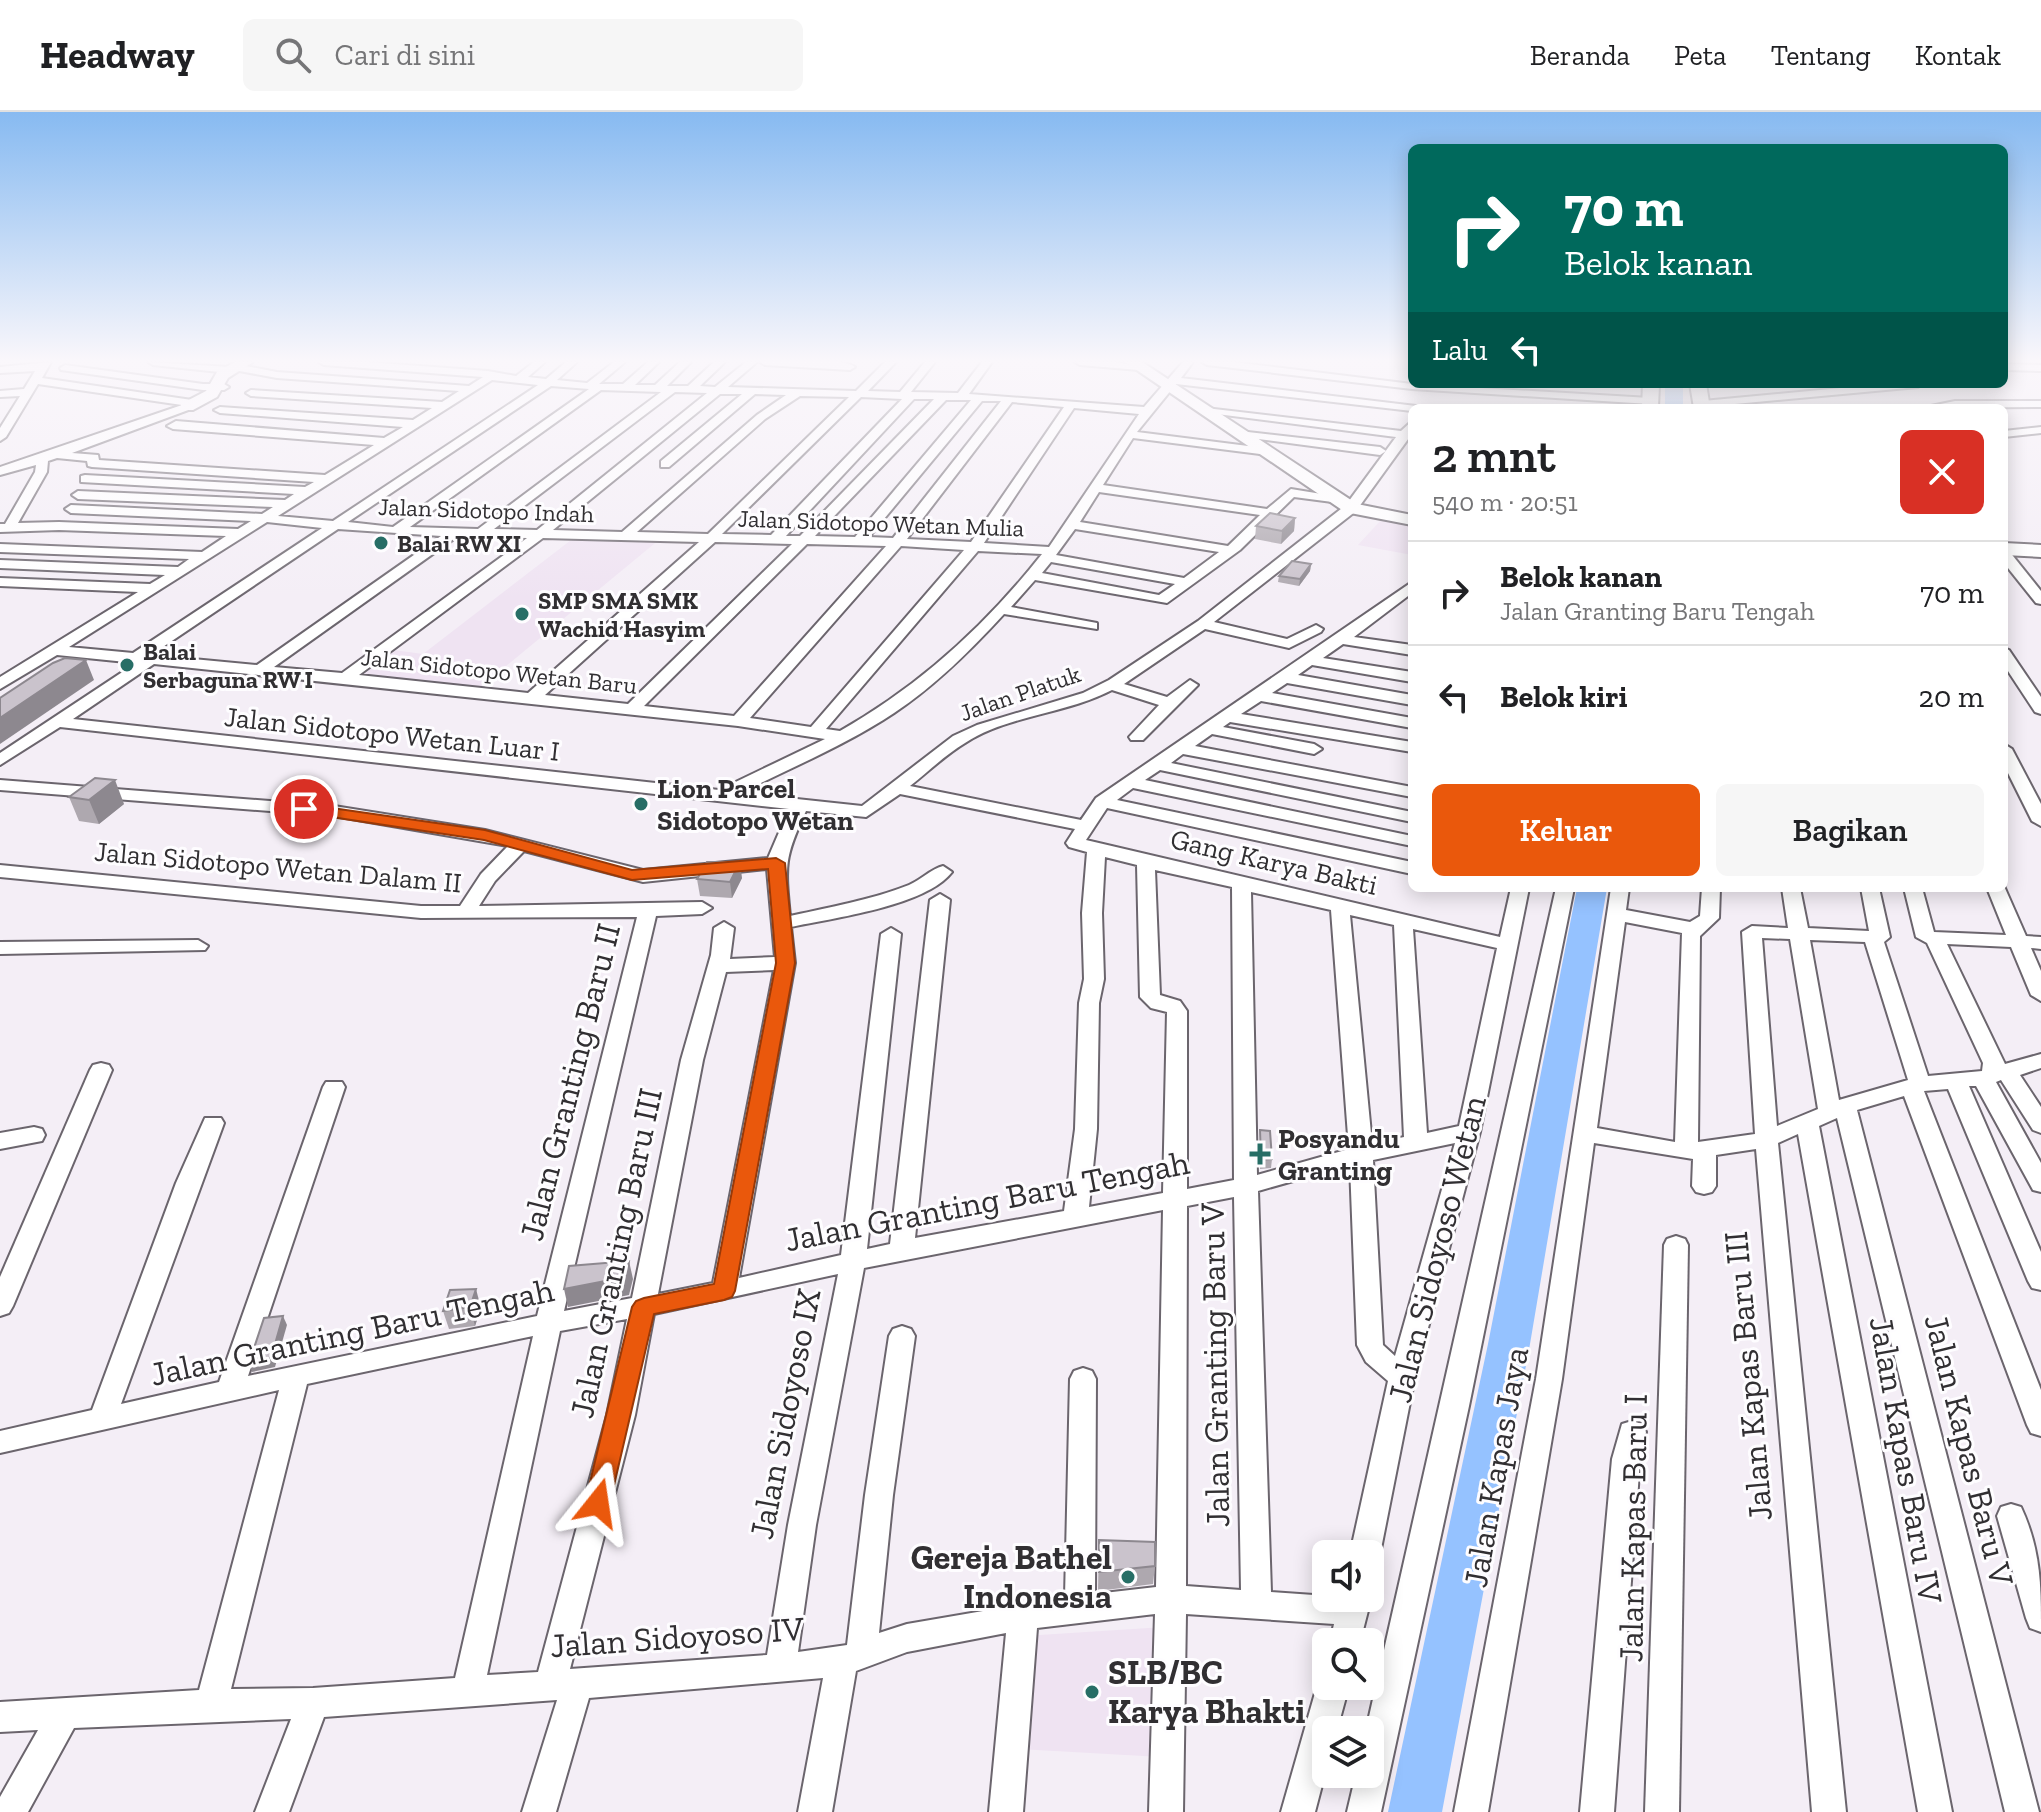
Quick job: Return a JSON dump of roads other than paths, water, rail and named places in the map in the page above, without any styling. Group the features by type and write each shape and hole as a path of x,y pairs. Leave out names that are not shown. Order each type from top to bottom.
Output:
{"street":[{"path":"0,471 42,461 93,441"},
{"path":"376,441 385,442"},
{"path":"0,760 460,441"},
{"path":"396,531 519,441"},
{"path":"479,534 603,441"},
{"path":"345,678 539,535 655,441"},
{"path":"665,464 694,441"},
{"path":"685,460 705,441"},
{"path":"626,535 733,441"},
{"path":"531,699 709,540 810,441"},
{"path":"774,540 864,441"},
{"path":"631,710 899,441"},
{"path":"859,541 942,441"},
{"path":"738,721 897,542 975,441"},
{"path":"815,732 975,546 1046,441"},
{"path":"719,797 839,736 911,694 1032,575 1072,525 1124,441"},
{"path":"1184,441 1264,452"},
{"path":"1249,441 1344,504"},
{"path":"1300,441 1380,451"},
{"name":"Jalan Platuk","path":"719,797 866,812 959,739 983,728 1089,696 1111,685 1203,624 1344,504 1398,441"},
{"path":"0,683 385,442"},
{"path":"59,455 94,458 71,509 59,526"},
{"path":"5,528 41,472 42,461"},
{"path":"92,463 327,479"},
{"path":"85,479 306,491"},
{"path":"1095,488 1270,513"},
{"path":"1032,575 1158,601 1229,550 1291,493 1316,496 1408,519"},
{"path":"78,495 285,504"},
{"name":"Jalan Sidotopo Indah","path":"71,509 262,518 396,531 626,535 709,540"},
{"path":"1072,525 1229,550"},
{"path":"5,528 59,526 240,533"},
{"path":"261,669 454,533"},
{"name":"Jalan Sidotopo Wetan Mulia","path":"709,540 975,546 1049,554 1185,582"},
{"path":"0,548 205,556"},
{"path":"2008,551 2041,551"},
{"path":"2008,557 2041,600"},
{"path":"0,564 179,571"},
{"path":"2018,572 2012,580 2037,617"},
{"path":"0,582 153,588"},
{"path":"1075,1220 1086,1129 1089,1003 1094,979 1086,826 1102,802 1183,749 1408,589"},
{"path":"999,609 1092,626"},
{"path":"1203,624 1289,644 1316,629"},
{"path":"1339,639 1408,649"},
{"name":"Jalan Sidotopo Wetan Baru","path":"52,650 345,678 738,721 839,736"},
{"path":"2008,659 2041,709"},
{"path":"1308,660 1408,676"},
{"path":"1282,677 1408,699"},
{"path":"1111,685 1170,703"},
{"path":"1137,737 1190,685"},
{"path":"1255,695 1408,722"},
{"path":"1228,717 1408,746"},
{"name":"Jalan Sidotopo Wetan Luar I","path":"58,722 719,797"},
{"path":"1209,729 1314,749"},
{"path":"1183,749 1408,791"},
{"path":"2008,757 2041,821"},
{"path":"1158,765 1408,816"},
{"path":"1132,783 1408,840"},
{"path":"0,785 334,811 485,835 643,876 776,863"},
{"path":"896,788 1086,826"},
{"path":"1102,802 1408,867"},
{"path":"724,1291 785,963 784,923 776,863 781,844 799,806"},
{"path":"466,911 488,878 519,845"},
{"name":"Gang Karya Bakti","path":"1085,846 1508,945"},
{"path":"1146,862 1150,997 1158,1003 1173,1006 1177,1011 1166,1812"},
{"name":"Jalan Sidotopo Wetan Dalam II","path":"0,871 421,912 702,908"},
{"path":"784,923 899,895 936,880 943,872"},
{"name":"Jalan Granting Baru V","path":"1241,884 1249,1395 1257,1605"},
{"name":"Jalan Sidoyoso Wetan","path":"1368,1540 1402,1377 1469,1132 1508,945 1516,892"},
{"path":"1364,1812 1455,1406 1564,892"},
{"name":"Jalan Kapas Jaya","path":"1471,1812 1549,1379 1619,892"},
{"path":"1704,1186 1695,1150 1690,936 1709,918 1711,892"},
{"path":"1792,892 1827,1113"},
{"path":"1871,892 1877,937 1916,1085 2041,1425"},
{"path":"1914,892 1926,937 2041,943"},
{"path":"1998,892 2041,995"},
{"path":"902,1250 940,900"},
{"path":"1340,906 1361,1154 1370,1345 1375,1355 1402,1377"},
{"name":"Jalan Granting Baru II","path":"468,1690 548,1325 648,911"},
{"path":"1615,914 1694,929"},
{"path":"1403,920 1416,1144"},
{"name":"Jalan Granting Baru III","path":"539,1812 692,1060 718,966 724,928"},
{"name":"Jalan Kapas Baru III","path":"1798,932 1752,932 1764,1140 1792,1456 1829,1812"},
{"path":"1798,932 1877,937"},
{"name":"Jalan Sidoyoso IX","path":"780,1669 802,1525 853,1260 891,934"},
{"path":"1934,938 1994,1063 1994,1075 2041,1184"},
{"path":"0,948 198,946"},
{"path":"718,966 785,963"},
{"path":"1585,1134 1695,1150 1764,1140 1827,1113 1916,1085 2038,1066"},
{"path":"3,1293 101,1070"},
{"path":"1994,1075 2041,1125"},
{"path":"1956,1081 2041,1281"},
{"path":"230,1390 334,1087"},
{"name":"Jalan Kapas Baru IV","path":"1827,1113 1935,1812"},
{"name":"Jalan Kapas Baru V","path":"1827,1113 2022,1812"},
{"path":"102,1420 188,1183 213,1123"},
{"name":"Jalan Granting Baru Tengah","path":"0,1442 443,1343 724,1291 902,1250 1247,1186 1361,1154 1469,1132"},
{"path":"0,1141 34,1135"},
{"name":"Jalan Kapas Baru I","path":"1662,1812 1676,1245"},
{"path":"815,1812 852,1657 902,1336"},
{"path":"211,1705 296,1376"},
{"path":"1080,1610 1083,1379"},
{"path":"1597,1812 1626,1459 1632,1432"},
{"path":"2011,1516 2041,1618"},
{"name":"Jalan Sidoyoso IV","path":"0,1717 63,1716 211,1705 313,1703 780,1669 852,1657 907,1638 1023,1616 1171,1599 1257,1605 1312,1604"},
{"path":"1006,1812 1023,1616"},
{"path":"1298,1812 1329,1700"},
{"path":"272,1812 313,1703"},
{"path":"10,1812 63,1716"}],"waterway":[{"path":"1415,1812 1509,1344 1591,892"}],"place":[{"name":"Balai RW XI","path":"381,543"},
{"name":"SMP SMA SMK Wachid Hasyim","path":"522,614"},
{"name":"Balai Serbaguna RW I","path":"127,665"},
{"name":"Lion Parcel Sidotopo Wetan","path":"641,804"},
{"name":"Posyandu Granting","path":"1260,1154"},
{"name":"Gereja Bathel Indonesia","path":"1128,1577"},
{"name":"SLB/BC Karya Bhakti","path":"1092,1692"}]}
